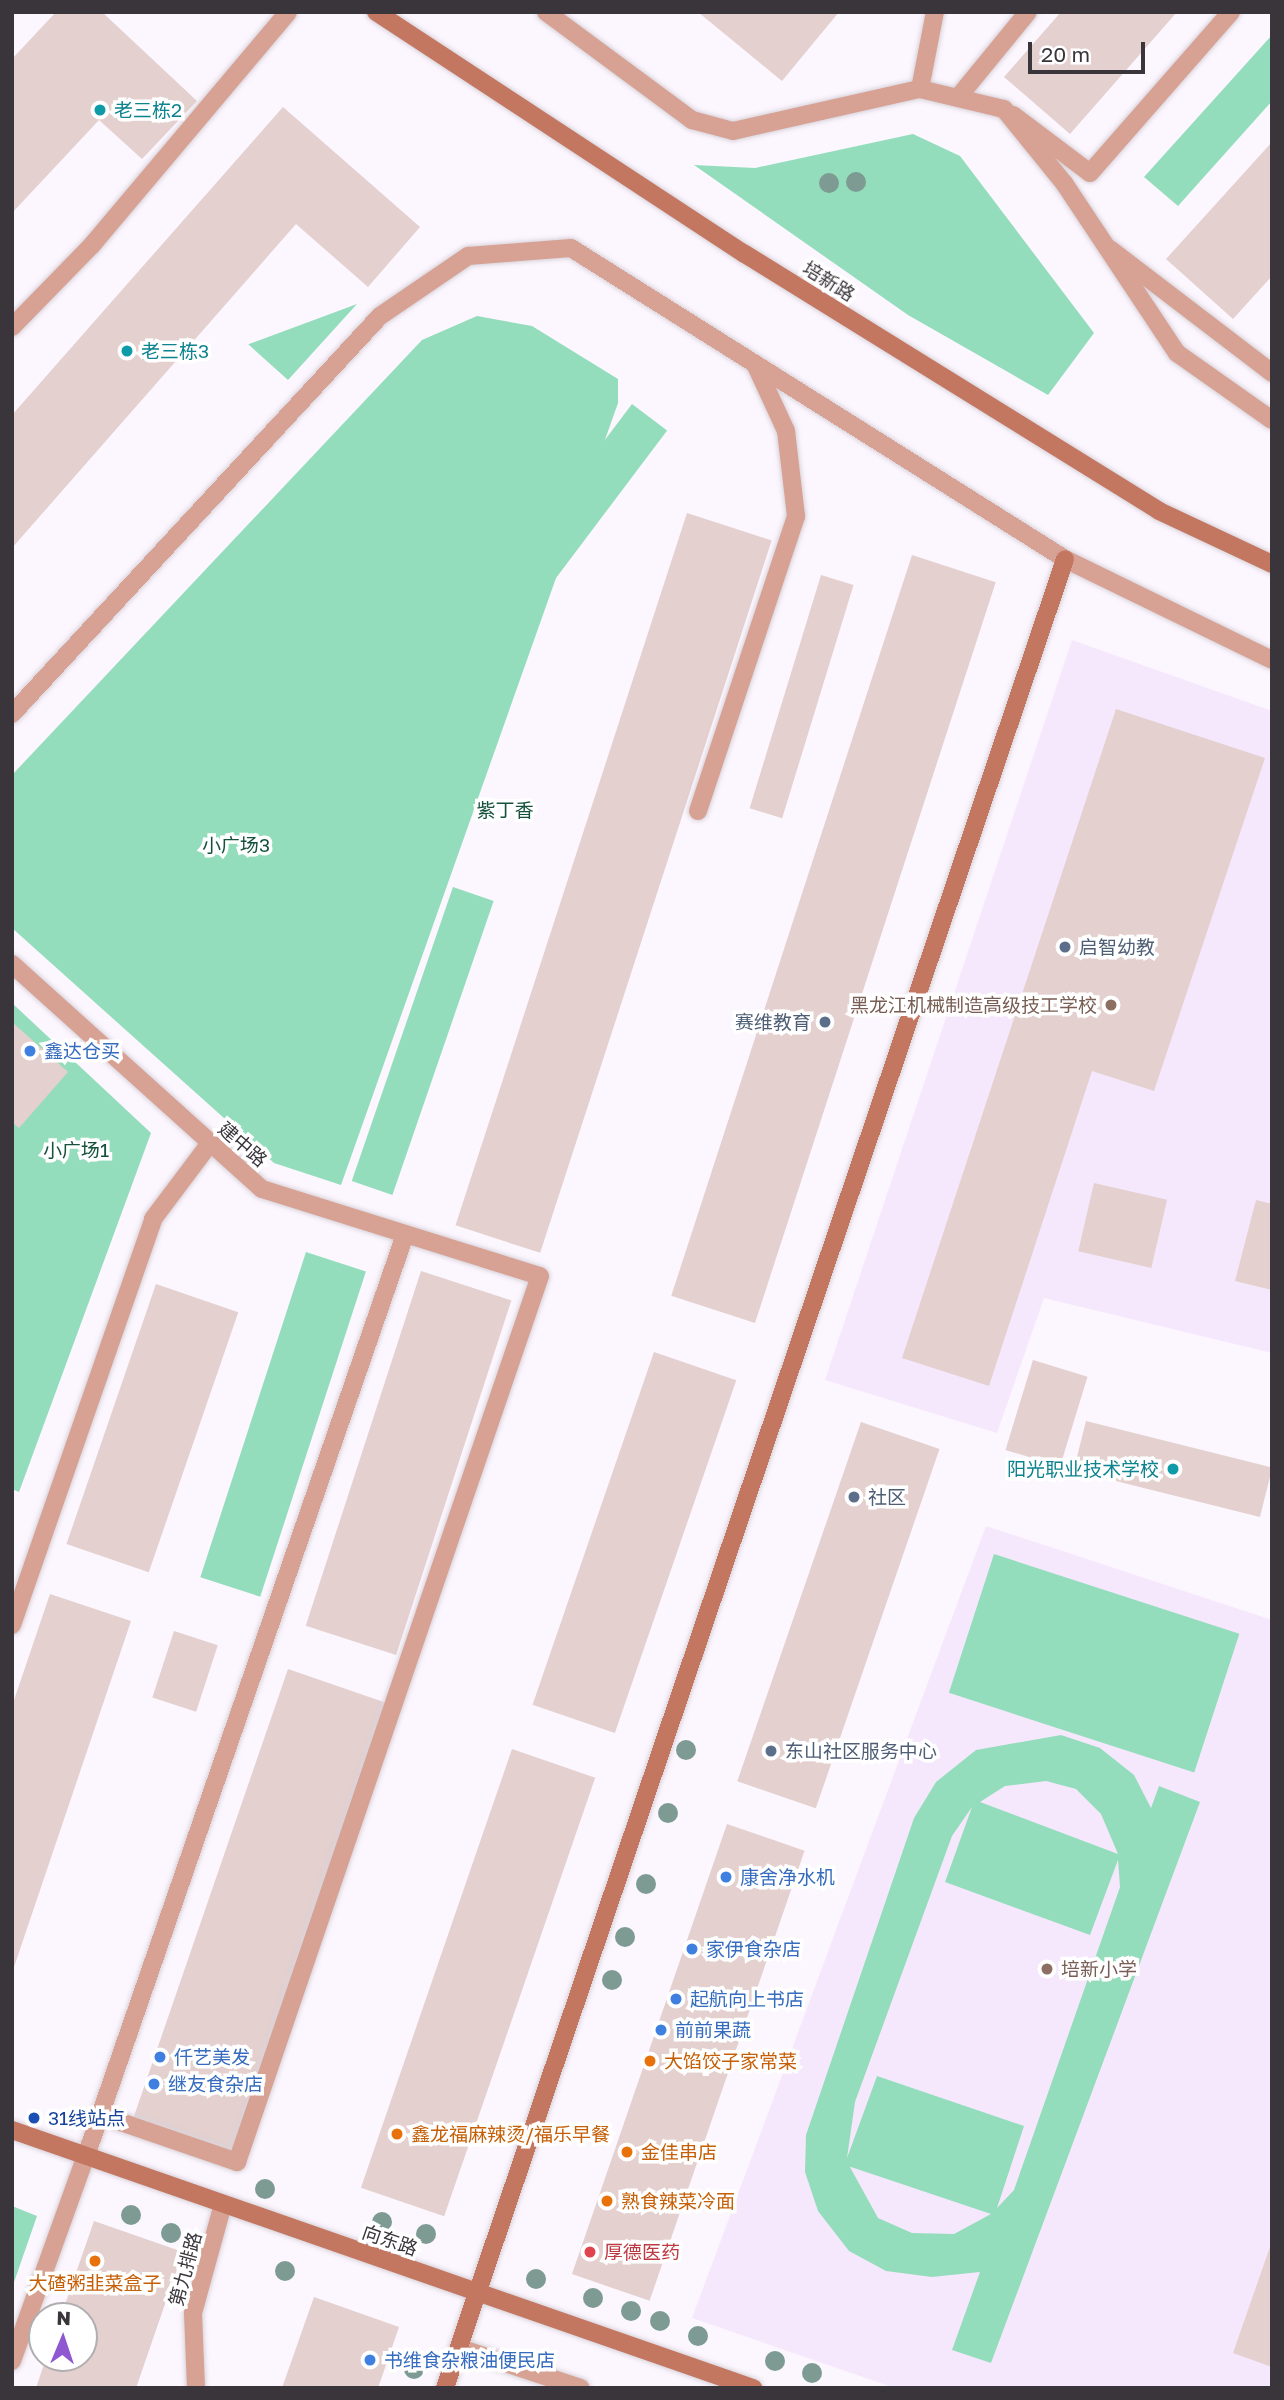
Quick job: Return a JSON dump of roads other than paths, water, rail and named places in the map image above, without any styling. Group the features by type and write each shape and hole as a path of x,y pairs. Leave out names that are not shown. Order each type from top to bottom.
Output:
{"street":[{"path":"12,327 92,245 288,12"},
{"name":"培新路","path":"376,12 745,254 1159,511 1272,564"},
{"path":"546,12 692,120 725,129 919,89 960,95 1004,109 1090,173 1231,12"},
{"path":"919,89 935,12"},
{"path":"960,95 1028,12"},
{"path":"1004,109 1107,247 1177,353 1272,420"},
{"path":"1107,247 1272,373"},
{"path":"12,714 380,316 468,256 571,248 1065,559 1272,660"},
{"path":"698,811 796,516 786,431 755,364"},
{"path":"445,2388 1065,559"},
{"name":"建中路","path":"12,964 262,1189 405,1236 540,1276 237,2162 100,2115"},
{"path":"12,1625 153,1219 210,1143"},
{"path":"12,2361 86,2156 405,1236"},
{"name":"向东路","path":"12,2130 751,2387"},
{"name":"第九排路","path":"196,2388 193,2313 223,2204"},
{"path":"460,2348 581,2388"}],"place":[{"name":"老三栋2","path":"100,110"},
{"name":"老三栋3","path":"127,351"},
{"name":"启智幼教","path":"1065,947"},
{"name":"黑龙江机械制造高级技工学校","path":"1111,1005"},
{"name":"赛维教育","path":"825,1022"},
{"name":"鑫达仓买","path":"30,1051"},
{"name":"阳光职业技术学校","path":"1173,1469"},
{"name":"社区","path":"854,1497"},
{"name":"东山社区服务中心","path":"771,1751"},
{"name":"康舍净水机","path":"726,1877"},
{"name":"家伊食杂店","path":"692,1949"},
{"name":"培新小学","path":"1047,1969"},
{"name":"起航向上书店","path":"676,1999"},
{"name":"前前果蔬","path":"661,2030"},
{"name":"仟艺美发","path":"160,2057"},
{"name":"大馅饺子家常菜","path":"650,2061"},
{"name":"继友食杂店","path":"154,2084"},
{"name":"31线站点","path":"34,2118"},
{"name":"鑫龙福麻辣烫/福乐早餐","path":"397,2134"},
{"name":"金佳串店","path":"627,2152"},
{"name":"熟食辣菜冷面","path":"607,2201"},
{"name":"厚德医药","path":"590,2252"},
{"name":"大碴粥韭菜盒子","path":"95,2261"},
{"name":"书维食杂粮油便民店","path":"370,2360"}],"park label":[{"name":"紫丁香","path":"505,810"},
{"name":"小广场3","path":"236,845"},
{"name":"小广场1","path":"76,1150"}]}
